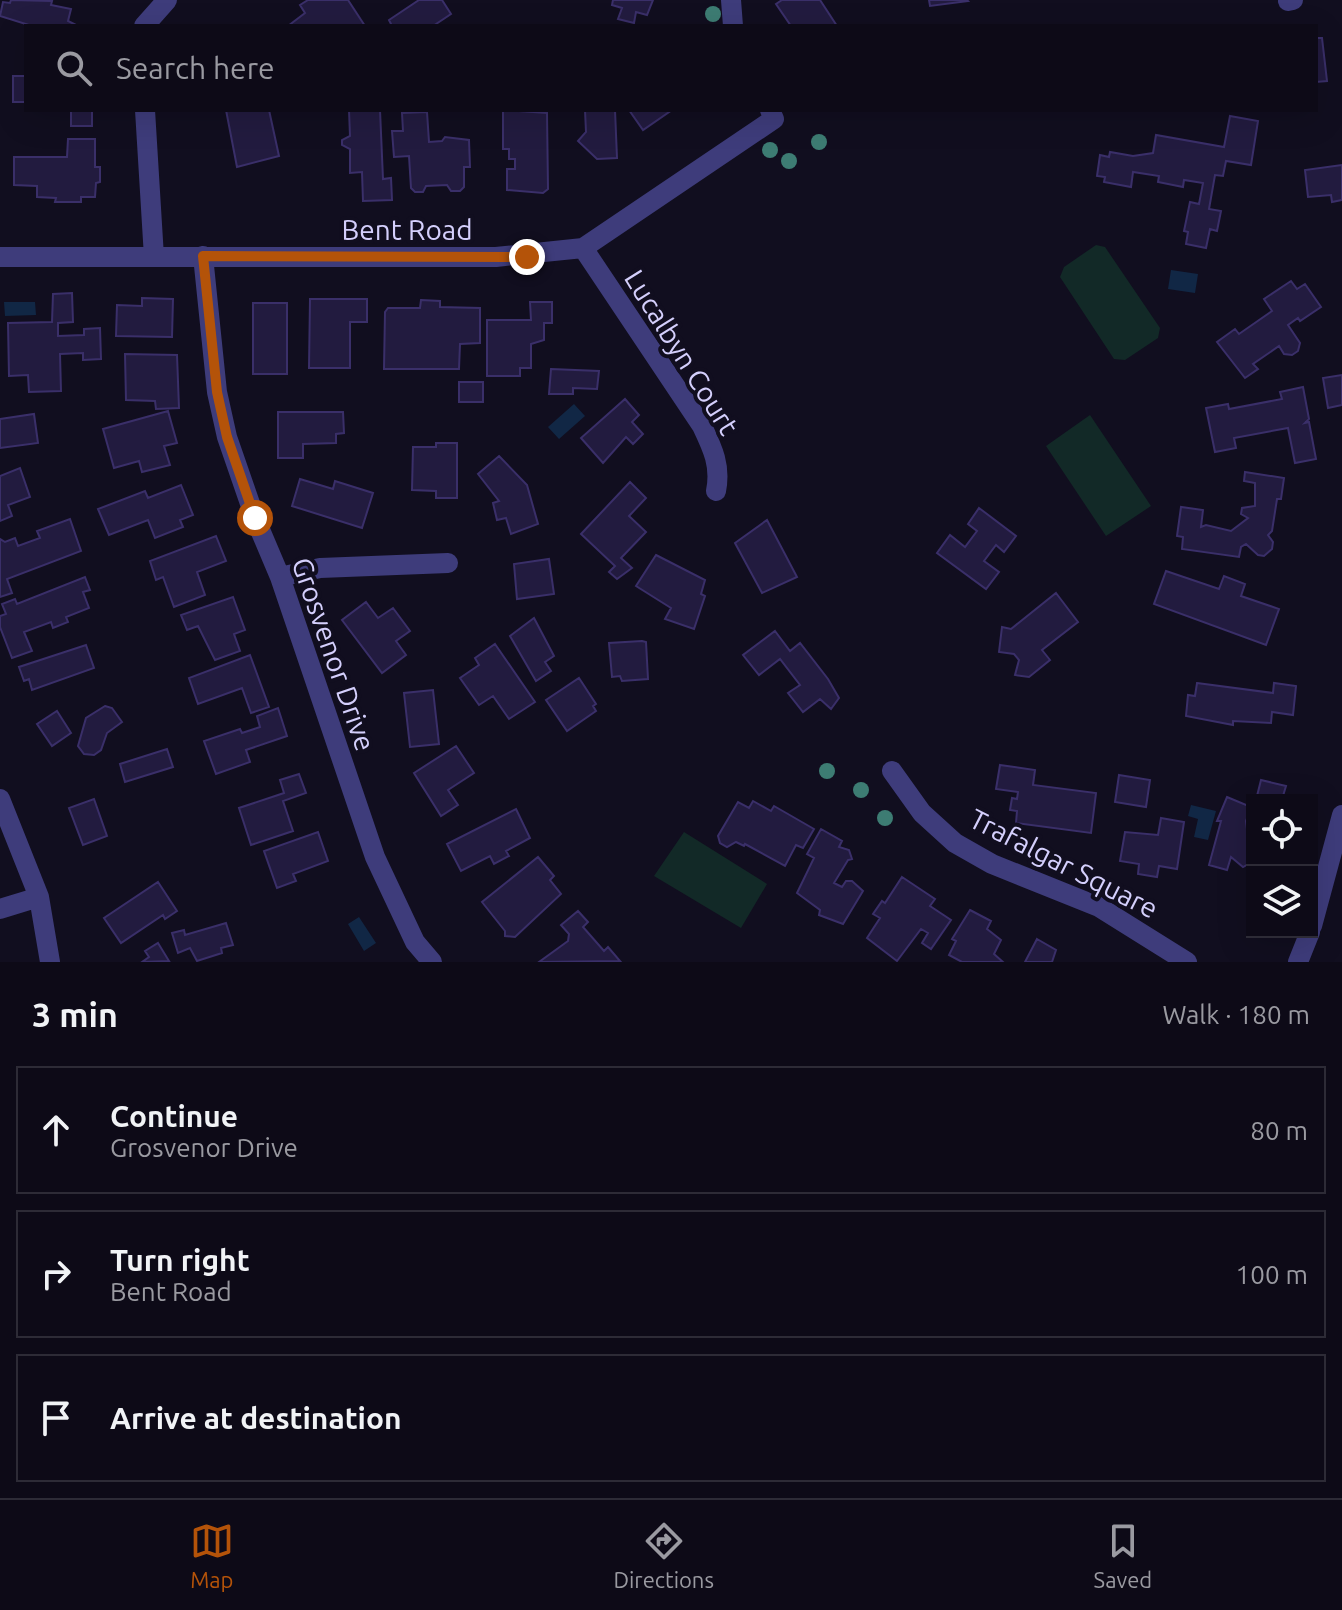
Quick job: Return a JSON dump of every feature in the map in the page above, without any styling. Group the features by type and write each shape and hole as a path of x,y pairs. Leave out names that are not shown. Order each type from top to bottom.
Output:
{"street":[{"path":"146,24 167,0"},
{"path":"731,0 733,24"},
{"path":"145,112 154,257"},
{"name":"Bent Road","path":"0,257 512,257 583,248 772,114"},
{"name":"Lucalbyn Court","path":"583,248 702,426 715,451 719,473 716,491"},
{"name":"Grosvenor Drive","path":"203,256 217,392 227,437 255,518 280,577 375,857 415,942 432,962"},
{"path":"280,577 333,567 448,563"},
{"name":"Trafalgar Square","path":"892,771 922,813 955,843 992,864 1099,907 1187,962"},
{"path":"0,799 39,897 50,962"},
{"path":"1318,904 1342,815"},
{"path":"0,909 39,897"},
{"path":"1298,962 1308,938"}],"green space":[{"path":"1096,245 1105,247 1160,328 1158,338 1125,360 1114,359 1060,277 1064,267"},
{"path":"1090,415 1151,506 1106,536 1046,446"},
{"path":"684,832 767,884 741,928 654,876"}],"water":[{"path":"1171,270 1198,274 1195,293 1168,289"},
{"path":"4,302 35,302 36,315 5,316"},
{"path":"574,404 585,416 559,439 548,427"},
{"path":"1191,805 1216,811 1208,840 1194,837 1198,819 1188,816"},
{"path":"359,917 376,943 364,951 348,924"}],"building":[{"path":"11,0 52,1 51,5 71,9 68,21 74,24 26,24 0,16 3,2 10,3"},
{"path":"308,0 348,0 364,24 291,24 305,13 300,5"},
{"path":"419,0 442,0 451,14 436,24 391,24 389,20"},
{"path":"613,0 653,0 647,15 636,12 634,23 618,19 622,8 612,5"},
{"path":"782,0 820,0 836,24 790,24 776,4"},
{"path":"929,0 967,0 968,1 930,6"},
{"path":"1318,38 1322,38 1327,81 1318,82"},
{"path":"13,76 24,76 24,102 13,102"},
{"path":"71,112 92,112 92,126 71,126"},
{"path":"226,112 269,112 279,156 237,167"},
{"path":"349,112 380,112 383,179 391,178 392,200 363,201 362,172 350,173 350,149 342,145 342,140 350,136"},
{"path":"427,112 429,142 442,141 445,137 469,140 470,167 464,167 464,187 460,191 451,191 447,185 426,186 423,192 415,192 411,188 409,156 394,157 392,131 403,131 402,113"},
{"path":"503,112 547,113 548,189 543,193 507,190 507,169 515,169 515,159 509,159 509,149 503,149"},
{"path":"585,112 615,112 617,158 597,159 578,141 586,132"},
{"path":"630,112 669,112 643,130"},
{"path":"1230,116 1258,121 1251,165 1226,161 1223,176 1215,175 1209,209 1221,211 1217,231 1210,229 1206,248 1186,244 1188,232 1184,231 1190,202 1199,204 1203,183 1184,180 1183,187 1158,182 1159,176 1133,172 1131,187 1104,182 1105,177 1097,176 1100,155 1109,157 1110,152 1133,156 1153,153 1156,135 1224,147"},
{"path":"68,139 95,139 95,167 100,167 100,182 96,183 95,197 81,197 81,202 55,202 56,198 37,197 37,186 14,185 14,157 67,157"},
{"path":"1342,165 1342,200 1332,202 1331,195 1308,197 1305,170"},
{"path":"1291,281 1297,289 1305,284 1321,307 1288,325 1300,343 1298,351 1292,355 1284,354 1279,346 1253,364 1258,369 1245,378 1217,342 1235,329 1239,334 1272,311 1264,299"},
{"path":"72,293 73,322 58,323 58,336 84,335 84,329 100,328 101,359 83,360 83,353 60,354 61,391 29,392 28,375 9,376 8,323 52,322 53,294"},
{"path":"142,298 173,299 172,337 116,336 117,305 142,306"},
{"path":"310,299 367,299 367,322 350,322 350,368 309,368"},
{"path":"421,300 440,301 440,307 480,308 480,343 460,344 459,369 384,369 385,312 388,308 420,308"},
{"path":"530,302 552,302 552,323 544,323 544,340 531,344 531,368 520,368 520,376 487,376 487,320 531,320"},
{"path":"253,303 287,303 287,374 253,374"},
{"path":"125,354 177,355 179,408 156,409 155,401 126,400"},
{"path":"551,369 599,371 597,389 573,388 573,394 549,394"},
{"path":"1342,375 1342,405 1328,408 1323,378"},
{"path":"459,382 483,382 483,402 459,402"},
{"path":"1303,387 1309,419 1305,423 1309,422 1316,459 1295,463 1288,428 1234,438 1236,448 1215,452 1206,408 1228,404 1229,409 1282,399 1280,392"},
{"path":"625,399 639,415 632,422 643,434 633,444 626,437 603,463 581,438"},
{"path":"168,411 177,443 164,446 170,465 142,472 139,461 114,468 103,429"},
{"path":"278,412 343,412 344,433 336,434 336,443 303,444 303,458 278,458"},
{"path":"34,414 38,443 0,448 0,419"},
{"path":"436,443 457,443 457,498 436,498 436,491 412,490 413,447 436,447"},
{"path":"499,456 527,485 538,524 511,534 506,518 497,520 493,503 499,501 478,474"},
{"path":"20,468 30,497 8,505 12,516 0,521 0,476"},
{"path":"1245,472 1284,478 1281,499 1277,499 1272,531 1268,535 1273,542 1272,549 1264,556 1258,555 1246,544 1241,547 1239,557 1182,549 1183,537 1177,536 1181,507 1203,510 1201,527 1206,525 1231,531 1248,518 1241,514 1242,508 1255,506 1255,483 1244,481"},
{"path":"300,479 333,489 335,481 373,493 362,528 292,506"},
{"path":"630,482 646,498 629,516 646,532 621,558 632,568 617,579 609,572 615,566 581,534"},
{"path":"181,485 193,515 180,520 183,527 155,538 148,520 109,535 98,509 145,491 148,498"},
{"path":"979,508 1016,536 1004,552 996,545 984,561 999,572 986,589 937,553 950,535 965,547 977,531 968,524"},
{"path":"70,519 81,551 7,579 12,593 0,597 0,539 5,542 15,538 18,546 40,538 37,531"},
{"path":"767,520 797,577 762,593 735,543"},
{"path":"216,536 226,561 197,572 205,595 174,607 163,577 156,580 150,561"},
{"path":"656,555 705,580 701,594 705,596 694,629 665,619 671,608 636,586"},
{"path":"549,559 554,594 517,599 514,564"},
{"path":"1166,571 1219,589 1224,576 1245,584 1241,596 1279,609 1266,645 1154,604"},
{"path":"85,577 90,590 83,592 89,608 66,617 68,622 53,628 51,622 24,632 32,651 12,658 0,627 0,616 6,614 2,604 15,599 17,604"},
{"path":"1056,593 1078,622 1042,650 1050,660 1029,677 1015,675 1019,660 1014,654 999,652 1002,627 1011,629"},
{"path":"233,597 245,630 234,634 240,651 215,660 198,626 187,630 181,615"},
{"path":"366,602 378,618 393,608 410,631 396,641 406,655 382,673 342,620"},
{"path":"534,618 554,656 545,662 551,671 536,681 510,636"},
{"path":"775,631 790,651 800,643 828,679 839,698 831,709 820,699 803,712 788,693 800,685 780,659 759,675 743,655"},
{"path":"646,642 648,679 622,681 620,676 612,677 609,643"},
{"path":"495,644 535,702 509,719 493,696 479,705 460,678 479,665 475,658"},
{"path":"86,645 94,668 32,690 29,679 24,681 19,667"},
{"path":"250,655 269,707 251,713 242,688 198,704 189,678"},
{"path":"579,678 596,704 593,706 596,711 567,731 546,700"},
{"path":"1197,683 1273,693 1274,683 1296,686 1293,715 1272,712 1271,723 1233,721 1233,725 1186,716 1188,695 1195,696"},
{"path":"433,690 439,744 410,747 404,693"},
{"path":"105,706 112,708 122,722 107,733 101,750 94,755 84,754 78,746 86,718"},
{"path":"278,708 287,736 246,750 250,762 216,774 204,741 240,729 242,733 260,727 257,716"},
{"path":"57,711 71,733 52,746 37,724"},
{"path":"456,746 474,773 448,790 458,805 441,816 414,773"},
{"path":"167,749 173,767 125,782 120,764"},
{"path":"1000,765 1035,770 1033,785 1096,793 1091,833 1016,823 1017,811 1010,810 1012,798 1017,799 1018,792 996,789"},
{"path":"299,774 306,793 283,801 293,831 251,845 239,808 284,793 280,780"},
{"path":"1119,775 1150,780 1146,807 1115,802"},
{"path":"1261,780 1286,786 1284,794 1258,794"},
{"path":"1227,797 1246,805 1246,865 1243,867 1231,857 1227,870 1209,865 1221,821 1217,821"},
{"path":"94,799 107,836 83,845 69,808"},
{"path":"753,801 771,811 774,806 814,829 803,848 796,845 785,866 745,844 736,842 727,847 720,843 718,836 738,802 749,808"},
{"path":"516,809 530,838 506,851 509,856 494,864 490,856 461,871 447,844"},
{"path":"1161,818 1184,822 1177,869 1159,866 1157,877 1138,874 1139,864 1120,861 1125,832 1158,835"},
{"path":"821,829 842,841 839,847 849,850 852,859 848,860 834,883 842,887 846,881 852,881 863,891 843,924 819,915 820,910 797,893 814,858 807,854"},
{"path":"318,832 328,861 293,874 296,881 277,888 264,851"},
{"path":"538,857 554,876 550,880 561,894 515,937 505,936 505,931 482,902"},
{"path":"902,877 935,899 930,906 951,920 931,949 922,943 928,933 921,929 897,961 867,938 880,918 873,914 882,901 885,903"},
{"path":"158,882 177,911 165,919 163,915 121,943 104,918"},
{"path":"970,910 991,921 987,929 1001,940 994,954 1003,962 962,962 949,955 956,941 952,939"},
{"path":"578,911 588,922 583,927 604,951 608,947 620,961 539,962 568,941 569,934 561,925"},
{"path":"226,923 233,945 221,948 222,953 197,961 190,948 178,953 172,933 184,930 185,935"},
{"path":"1037,939 1056,950 1052,962 1025,962"},
{"path":"158,943 169,961 142,962 149,957 145,951"}],"route":[{"path":"255,518 227,437 217,392 203,256 527,257"}]}
